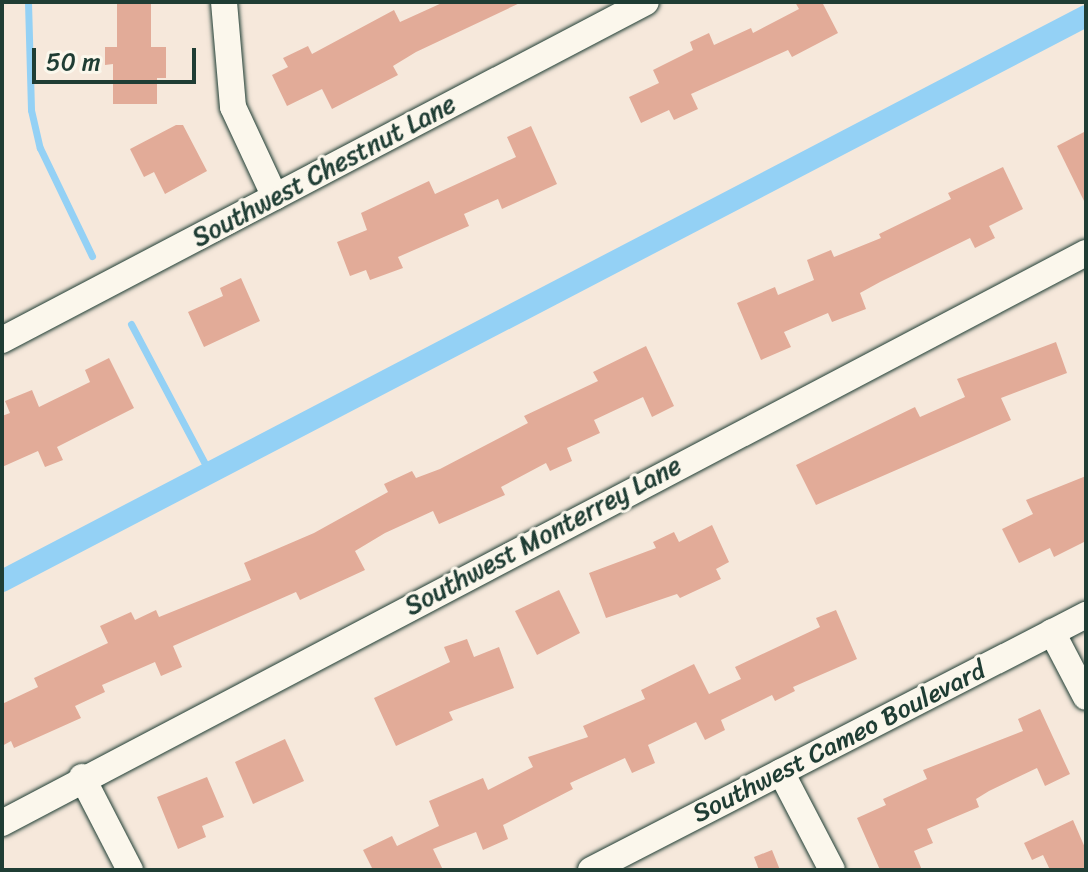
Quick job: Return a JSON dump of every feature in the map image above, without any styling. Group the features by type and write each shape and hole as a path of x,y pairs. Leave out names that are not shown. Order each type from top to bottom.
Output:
{"street":[{"path":"224,2 233,107 275,197"},
{"name":"Southwest Chestnut Lane","path":"2,340 646,2"},
{"name":"Southwest Monterrey Lane","path":"2,823 82,777 1086,253"},
{"name":"Southwest Cameo Boulevard","path":"591,870 1086,615"},
{"path":"1052,632 1086,697"},
{"path":"781,772 832,870"},
{"path":"82,777 130,870"}],"building":[{"path":"117,2 151,2 151,47 166,47 166,78 157,78 157,104 113,104 113,64 105,65 105,47 117,47"},
{"path":"444,2 522,2 416,52 393,66 398,75 332,109 322,89 287,106 272,75 288,67 283,58 308,46 312,54 394,10 400,22"},
{"path":"795,2 822,2 838,33 792,57 788,50 691,94 698,109 674,120 669,110 641,123 629,97 659,83 653,70 693,50 690,42 709,33 714,45 751,28 753,33 799,9"},
{"path":"176,125 183,125 207,171 165,194 154,172 144,177 130,149"},
{"path":"531,126 557,184 502,209 498,199 464,214 469,226 398,257 403,268 370,280 366,270 350,276 337,242 367,230 361,213 429,181 435,194 516,157 507,137"},
{"path":"1086,131 1086,205 1057,146"},
{"path":"1003,167 1023,209 989,226 995,238 975,248 970,238 860,293 866,309 832,322 828,313 784,332 791,347 761,360 737,303 775,287 778,295 814,280 807,260 831,250 834,257 881,238 879,234 951,199 948,193"},
{"path":"241,278 260,321 204,347 188,312 223,296 220,288"},
{"path":"1056,342 1067,373 1001,398 1011,420 816,505 796,465 915,407 920,417 965,397 957,379"},
{"path":"646,346 674,406 652,417 643,397 594,420 600,433 567,448 572,461 550,471 546,463 501,487 505,495 439,524 433,511 385,533 355,551 365,570 300,600 296,592 173,646 182,667 161,676 155,662 102,685 105,692 75,706 81,718 14,748 11,741 2,746 2,704 38,687 34,678 108,643 100,626 131,612 135,620 156,610 159,617 251,580 244,563 314,533 388,492 384,484 412,471 416,478 440,469 528,423 524,416 598,381 593,372"},
{"path":"109,358 134,408 57,447 63,460 45,467 38,451 2,467 2,416 10,413 5,401 32,390 39,407 90,382 85,370"},
{"path":"1086,476 1086,541 1054,557 1050,548 1019,563 1002,529 1033,514 1026,500"},
{"path":"712,525 729,562 716,569 721,579 680,598 677,594 606,618 589,573 656,548 653,542 674,532 679,542"},
{"path":"559,590 580,633 537,655 515,611"},
{"path":"836,610 857,659 793,687 795,691 775,701 772,695 721,720 725,730 705,740 696,722 648,745 655,763 632,773 625,758 570,783 573,789 503,825 508,839 483,850 476,832 433,849 443,870 373,870 363,850 392,836 397,846 439,826 429,801 483,778 488,790 533,767 528,757 588,737 583,726 645,699 641,690 694,664 709,694 741,679 735,667 820,627 816,618"},
{"path":"467,639 474,657 499,647 514,688 449,712 453,720 396,746 374,698 450,662 444,647"},
{"path":"1040,709 1070,774 1045,786 1037,768 989,791 976,799 979,807 927,829 933,843 914,851 922,870 880,870 857,818 886,805 883,799 927,779 923,770 1023,731 1018,719"},
{"path":"285,739 304,781 253,804 235,762"},
{"path":"207,777 224,817 202,826 206,837 178,849 157,797"},
{"path":"1073,820 1086,850 1086,870 1050,870 1043,855 1032,860 1024,843"},
{"path":"772,850 780,870 759,870 754,857"}],"waterway":[{"path":"28,2 31,110 40,148 92,256"},
{"path":"2,581 1086,16"},
{"path":"131,324 210,473"}]}
